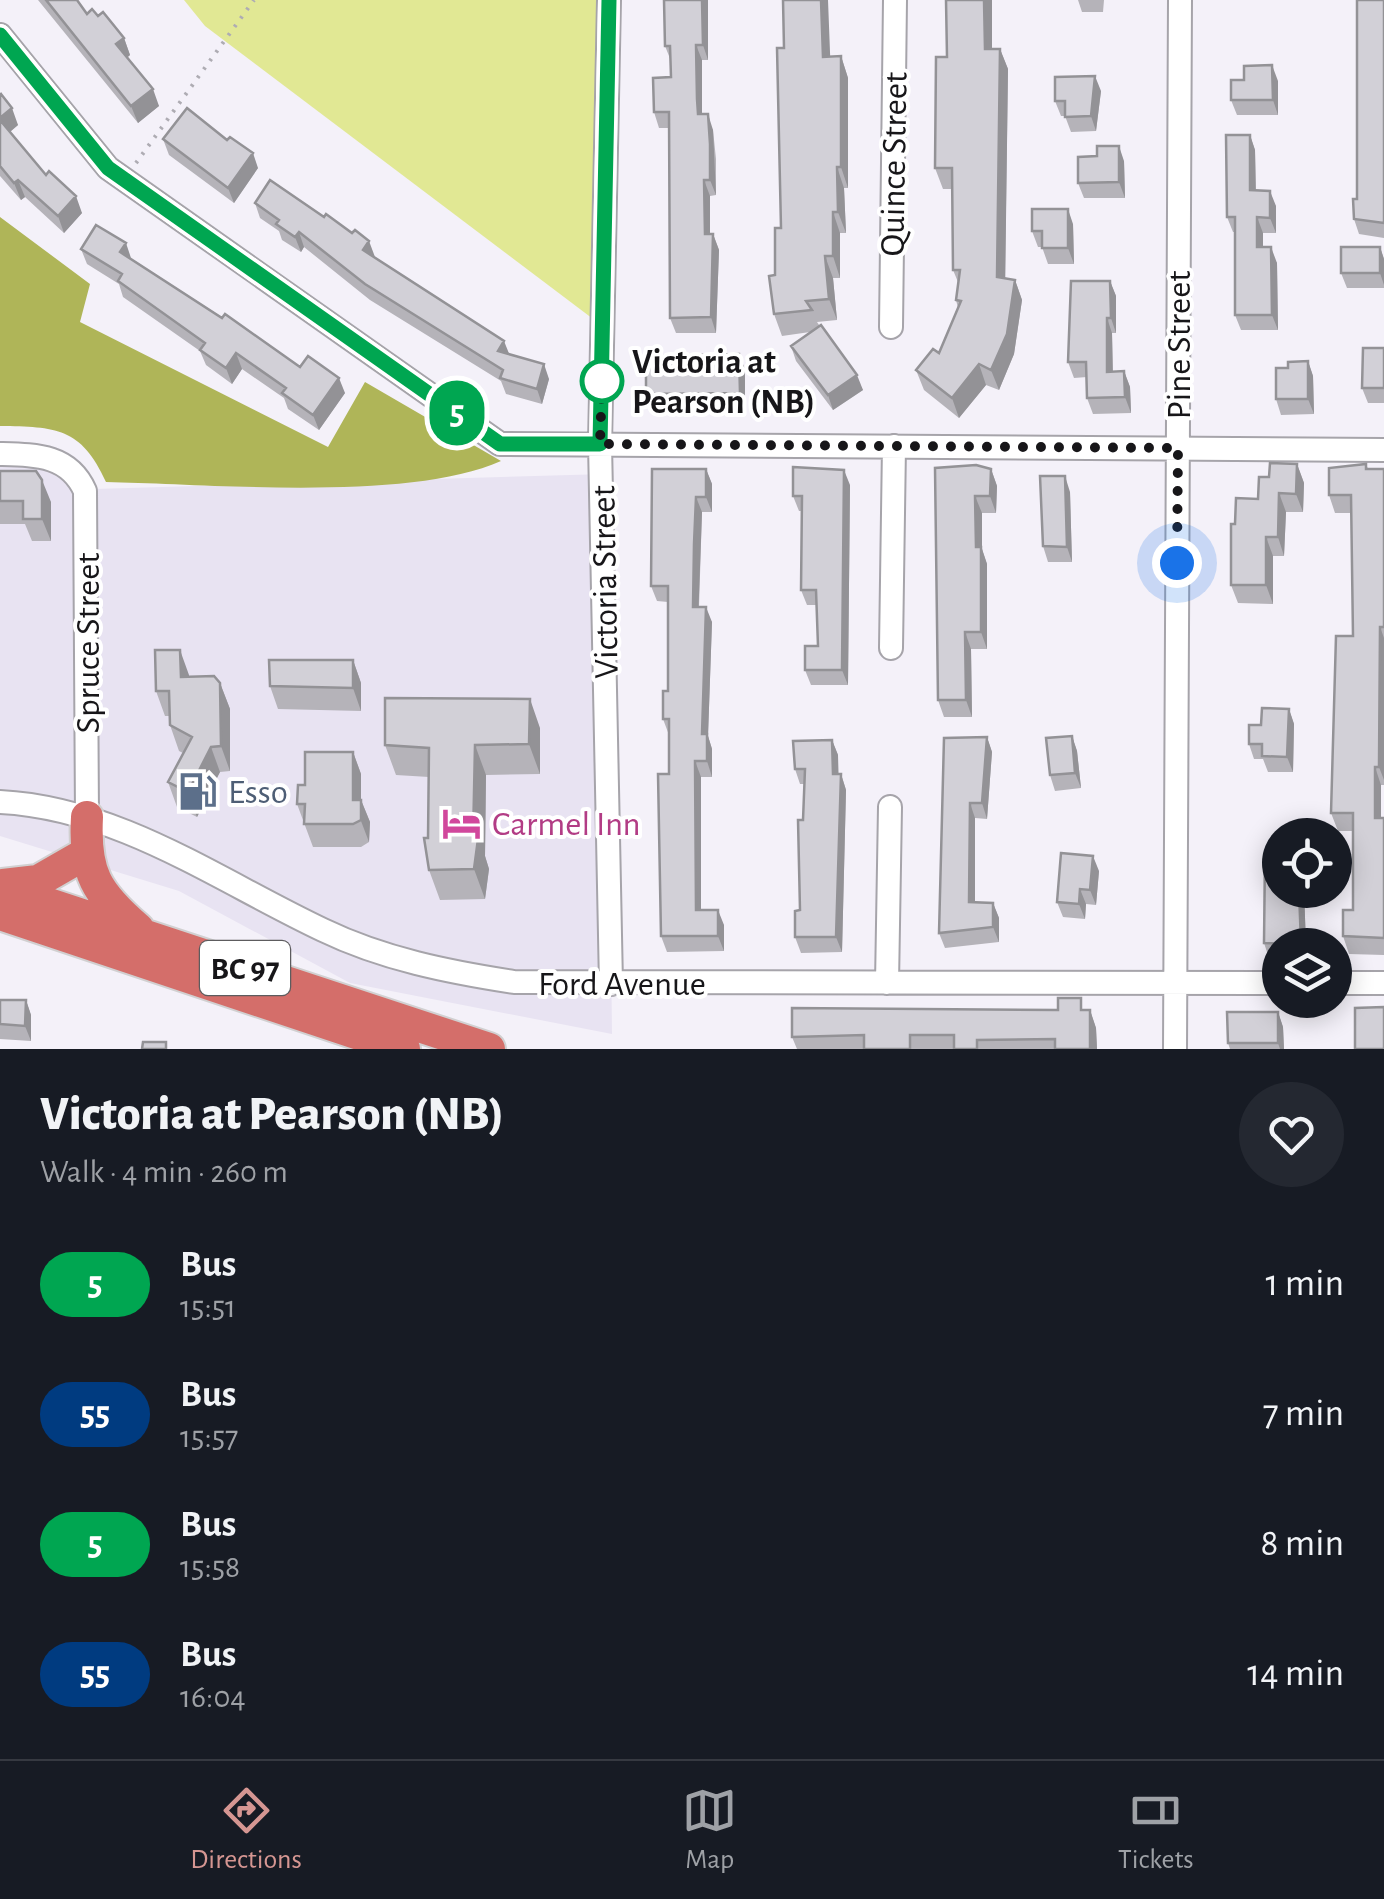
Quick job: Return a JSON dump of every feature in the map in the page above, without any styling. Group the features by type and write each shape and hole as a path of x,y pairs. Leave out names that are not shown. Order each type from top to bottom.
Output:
{"highway":[{"path":"88,818 85,854 106,900 146,936"},
{"path":"0,887 38,881 85,854"},
{"name":"BC 97","path":"0,887 489,1049"},
{"name":"BC 97","path":"0,914 404,1049"}],"street":[{"name":"Victoria Street","path":"609,0 600,444 611,984"},
{"name":"Quince Street","path":"892,327 894,0"},
{"name":"Pine Street","path":"1175,1049 1180,0"},
{"path":"0,35 108,168 500,444 1384,450"},
{"path":"892,648 894,446"},
{"name":"Spruce Street","path":"0,454 33,455 76,471 85,491 88,818"},
{"name":"Ford Avenue","path":"0,802 88,818 210,869 325,931 433,969 514,982 1262,983"},
{"path":"887,984 890,806"},
{"path":"1352,982 1384,982"}],"path":[{"path":"124,179 254,0"}],"shaded area":[{"path":"0,442 43,447 94,489 606,474 612,1034 350,983 179,891 0,836"}],"green space":[{"path":"184,0 607,0 609,331 205,26"},
{"path":"0,217 90,284 80,322 328,447 365,382 501,461 462,474 364,486 106,482 87,450 65,434 37,427 0,426"}],"building":[{"path":"46,0 77,0 87,14 92,9 98,16 103,12 124,38 116,44 153,89 131,106"},
{"path":"664,0 702,0 703,45 696,45 697,99 698,114 708,114 710,144 710,180 704,180 705,234 713,234 711,317 670,318 669,112 654,112 653,78 671,77 670,46 665,46"},
{"path":"783,0 821,0 823,57 841,56 841,167 837,167 838,212 833,212 833,256 825,256 829,299 806,301 812,310 774,314 769,276 775,275 775,228 781,228 777,48 784,48"},
{"path":"946,0 984,0 985,49 1000,49 997,277 1015,280 1007,334 991,370 979,364 952,398 916,370 933,349 939,353 961,301 956,300 960,270 953,270 952,168 935,168 936,57 947,57"},
{"path":"1357,0 1384,0 1384,223 1354,219"},
{"path":"1272,65 1273,100 1231,100 1231,80 1244,80 1244,66"},
{"path":"1095,76 1091,116 1065,117 1065,101 1055,101 1055,77"},
{"path":"0,95 12,108 0,118"},
{"path":"187,108 227,140 230,137 253,153 228,188 163,139"},
{"path":"0,120 46,175 49,171 76,196 58,216 18,180 14,183 0,166"},
{"path":"1226,135 1250,135 1250,190 1270,191 1270,218 1257,217 1257,247 1271,247 1272,315 1235,315 1235,217 1227,217"},
{"path":"1097,146 1119,146 1119,182 1078,183 1078,157 1097,156"},
{"path":"270,180 324,217 326,214 352,233 355,230 369,241 363,250 504,341 498,351 544,364 537,389 500,378 503,370 365,284 299,232 295,237 276,224 279,220 255,203"},
{"path":"1032,209 1068,209 1068,248 1042,248 1042,231 1032,231"},
{"path":"96,225 126,243 120,252 222,318 225,314 300,367 308,356 339,378 313,415 282,393 286,388 236,353 226,368 200,350 205,343 118,281 122,274 81,249"},
{"path":"1341,247 1380,247 1380,273 1341,273"},
{"path":"1071,281 1110,281 1107,372 1124,371 1125,397 1087,398 1086,362 1068,362"},
{"path":"821,325 857,375 828,395 791,346"},
{"path":"1363,348 1384,348 1384,388 1362,388"},
{"path":"739,354 740,393 646,394 646,356"},
{"path":"1308,361 1308,399 1276,399 1276,368 1288,368 1288,362"},
{"path":"1270,463 1297,464 1296,494 1279,493 1278,537 1266,537 1266,585 1231,585 1231,524 1235,524 1236,498 1258,499 1259,477 1269,477"},
{"path":"1366,464 1366,469 1384,469 1384,627 1380,627 1375,818 1384,818 1384,938 1352,936 1352,928 1343,928 1343,910 1353,910 1353,813 1331,813 1336,636 1353,636 1351,495 1329,495 1329,468"},
{"path":"976,465 991,469 990,496 975,496 976,547 981,547 981,632 965,632 966,700 938,700 935,468"},
{"path":"793,467 844,470 842,670 805,670 805,646 818,646 816,590 801,590 802,496 793,496"},
{"path":"652,469 706,469 706,497 696,497 694,544 693,607 706,607 702,734 707,734 707,761 695,761 696,910 718,910 718,936 661,936 658,774 669,774 669,719 663,719 663,691 668,691 668,586 651,586"},
{"path":"0,471 36,471 42,480 42,519 23,519 23,501 0,501"},
{"path":"1040,476 1065,476 1067,547 1043,546"},
{"path":"155,650 180,650 181,677 214,676 220,683 221,746 211,747 188,792 168,782 192,737 170,725 169,691 156,691"},
{"path":"269,660 353,660 353,688 270,686"},
{"path":"385,698 530,699 529,744 475,745 473,840 478,839 474,869 429,870 424,838 428,838 429,748 385,745"},
{"path":"1262,708 1289,709 1287,757 1262,756 1262,744 1249,744 1249,725 1261,725"},
{"path":"1072,736 1075,773 1050,775 1046,738"},
{"path":"987,737 982,803 970,803 969,902 993,903 993,927 939,933 944,738"},
{"path":"832,740 833,774 841,774 836,937 795,937 795,911 800,910 798,820 803,820 805,769 795,769 793,741"},
{"path":"305,752 353,752 353,800 361,800 361,820 353,824 304,824 305,804 297,804 298,785 305,785"},
{"path":"1061,853 1093,856 1090,890 1080,889 1079,904 1057,902"},
{"path":"1264,908 1300,908 1300,928 1264,928"},
{"path":"1058,998 1081,998 1081,1010 1090,1010 1090,1049 1055,1049 1055,1039 977,1040 977,1049 954,1049 954,1035 910,1035 910,1049 864,1049 864,1035 792,1037 792,1008 1058,1010"},
{"path":"0,1000 26,1000 25,1026 0,1024"},
{"path":"1384,1007 1384,1049 1355,1049 1355,1008"},
{"path":"1227,1012 1262,1012 1262,1018 1278,1018 1278,1043 1228,1043"},
{"path":"143,1042 166,1042 166,1049 142,1049"}],"bus line":[{"name":"5","path":"0,35 108,168 500,444 600,444 609,0"}],"place":[{"name":"Victoria at Pearson (NB)","path":"602,381"},
{"name":"Esso","path":"198,791"},
{"name":"Carmel Inn","path":"462,823"}],"route":[{"path":"602,381 600,444 1178,448 1177,563"}]}
